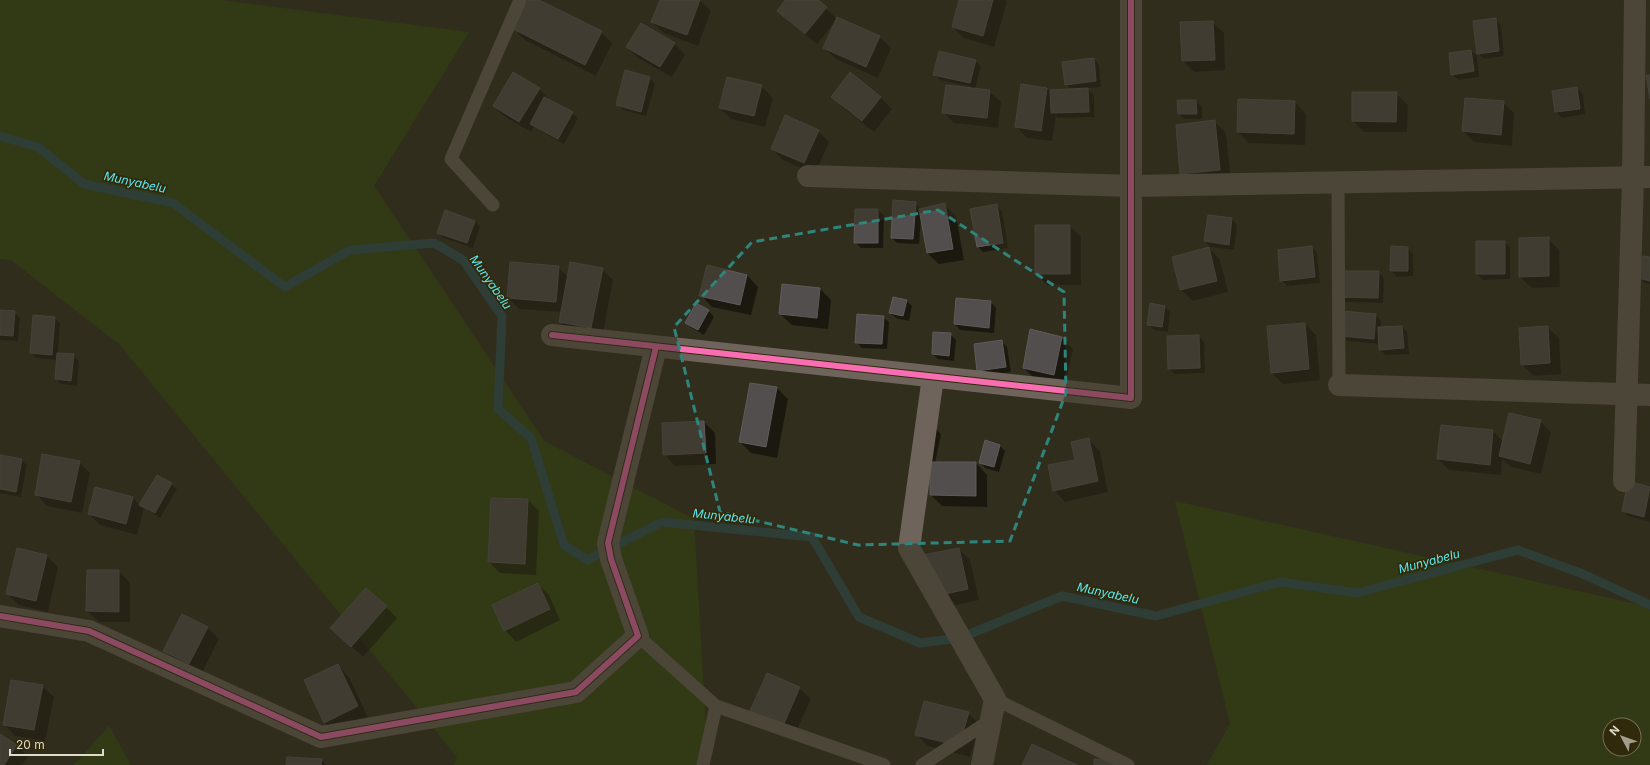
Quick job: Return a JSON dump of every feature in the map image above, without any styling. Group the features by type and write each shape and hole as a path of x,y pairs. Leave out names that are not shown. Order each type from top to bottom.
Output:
{"street":[{"path":"552,335 1132,398 1131,0"},
{"path":"1624,481 1627,395 1642,178 1636,0"},
{"path":"808,176 1132,186 1642,178"},
{"path":"0,616 89,631 321,737 576,692 638,636 610,551 656,347"},
{"path":"933,377 909,548 993,709 982,765"},
{"path":"1339,385 1650,395"}],"lane":[{"path":"493,205 451,158 520,0"},
{"path":"1338,183 1339,385"},
{"path":"638,636 716,706 884,765"},
{"path":"703,765 716,706"},
{"path":"922,765 993,709 1128,765"}],"highlighted area":[{"path":"938,210 1064,292 1066,393 1010,541 858,545 720,512 674,327 752,242"}],"green space":[{"path":"0,0 221,0 469,32 374,186 544,441 694,519 708,765 454,765 457,757 120,345 11,260 0,259"},
{"path":"1175,501 1650,607 1650,765 1207,765 1230,724"},
{"path":"109,726 131,765 74,765"}],"building":[{"path":"528,0 539,0 602,31 585,65 513,29"},
{"path":"660,0 700,0 687,35 651,22"},
{"path":"785,0 818,0 827,7 805,34 777,11"},
{"path":"959,0 993,0 983,36 952,27"},
{"path":"837,17 880,36 866,67 823,48"},
{"path":"1496,18 1499,51 1477,54 1473,21"},
{"path":"1213,21 1215,60 1182,61 1180,22"},
{"path":"641,23 675,43 660,67 626,47"},
{"path":"1471,50 1474,71 1451,75 1449,53"},
{"path":"939,51 976,60 970,83 933,75"},
{"path":"1094,58 1096,81 1065,85 1062,62"},
{"path":"625,70 650,77 641,112 616,105"},
{"path":"513,72 540,88 519,122 493,106"},
{"path":"850,72 881,97 862,121 831,97"},
{"path":"1646,75 1650,75 1650,99"},
{"path":"727,77 762,85 754,116 719,108"},
{"path":"1021,84 1047,88 1041,131 1015,127"},
{"path":"946,85 990,90 987,118 942,113"},
{"path":"1577,87 1580,109 1555,112 1552,91"},
{"path":"1088,88 1089,112 1051,113 1050,90"},
{"path":"1352,92 1397,92 1396,122 1352,121"},
{"path":"544,97 573,112 558,139 530,124"},
{"path":"1465,98 1504,101 1501,135 1462,131"},
{"path":"1238,99 1295,101 1294,134 1237,132"},
{"path":"1177,100 1196,100 1197,114 1178,114"},
{"path":"785,115 819,130 804,163 771,149"},
{"path":"1215,120 1220,170 1180,174 1176,125"},
{"path":"893,200 916,202 913,239 891,238"},
{"path":"945,203 953,249 927,253 919,209"},
{"path":"997,204 1003,243 977,247 970,209"},
{"path":"855,209 878,209 878,243 854,243"},
{"path":"445,210 475,221 467,243 437,233"},
{"path":"1208,215 1232,218 1229,245 1204,241"},
{"path":"1035,225 1070,225 1070,274 1035,274"},
{"path":"1549,237 1549,276 1519,277 1519,238"},
{"path":"1476,241 1505,241 1505,274 1476,274"},
{"path":"1312,246 1315,277 1280,281 1278,250"},
{"path":"1391,246 1408,247 1408,271 1390,271"},
{"path":"1209,247 1217,281 1180,290 1172,257"},
{"path":"1643,256 1650,257 1650,281 1638,278"},
{"path":"510,262 559,266 556,302 507,298"},
{"path":"570,262 603,268 591,328 559,322"},
{"path":"707,265 747,275 740,305 699,296"},
{"path":"1339,271 1379,271 1378,298 1337,297"},
{"path":"782,284 820,288 817,318 779,314"},
{"path":"893,297 907,300 903,316 889,313"},
{"path":"956,298 991,301 989,328 954,324"},
{"path":"696,303 709,310 698,330 685,323"},
{"path":"1150,303 1165,306 1162,327 1147,325"},
{"path":"0,310 15,311 13,336 0,335"},
{"path":"1342,311 1376,314 1374,339 1340,336"},
{"path":"857,314 884,316 882,344 855,343"},
{"path":"33,315 55,317 52,355 30,353"},
{"path":"1305,323 1309,369 1271,373 1267,326"},
{"path":"1402,326 1404,348 1379,350 1378,327"},
{"path":"1548,326 1550,363 1521,365 1519,328"},
{"path":"1030,329 1062,337 1054,375 1023,368"},
{"path":"933,332 951,333 949,356 932,354"},
{"path":"1199,335 1200,368 1168,369 1167,336"},
{"path":"1002,340 1006,367 977,371 974,344"},
{"path":"57,353 74,354 71,381 55,379"},
{"path":"750,383 777,387 766,447 739,442"},
{"path":"1509,413 1541,420 1530,464 1499,456"},
{"path":"704,421 706,453 663,455 662,423"},
{"path":"1441,425 1493,430 1490,465 1437,459"},
{"path":"1089,438 1098,481 1053,491 1048,465 1075,460 1071,442"},
{"path":"985,440 1000,445 994,467 979,463"},
{"path":"42,454 80,461 71,502 35,495"},
{"path":"0,455 22,459 16,492 0,489"},
{"path":"930,462 976,462 976,496 930,495"},
{"path":"157,475 172,483 155,513 139,505"},
{"path":"1628,481 1650,487 1644,517 1622,511"},
{"path":"95,487 133,497 126,524 88,514"},
{"path":"491,498 528,499 525,564 488,562"},
{"path":"17,548 47,555 36,601 6,594"},
{"path":"959,548 968,589 927,598 918,556"},
{"path":"87,570 119,570 119,612 86,611"},
{"path":"538,583 550,609 504,631 492,605"},
{"path":"366,588 387,606 351,647 330,628"},
{"path":"182,614 208,627 189,664 163,651"},
{"path":"338,664 358,706 324,723 304,680"},
{"path":"767,673 800,687 783,726 750,711"},
{"path":"11,680 43,685 34,730 3,725"},
{"path":"924,701 969,712 959,746 915,735"},
{"path":"0,734 17,745 4,765 0,765"},
{"path":"1032,744 1077,765 1022,765"},
{"path":"287,757 322,759 321,765 286,765"},
{"path":"1094,759 1114,761 1113,765 1094,765"}],"waterway":[{"name":"Munyabelu","path":"0,136 38,147 84,184 173,203 285,287 350,250 434,243 463,260 502,316 498,409 531,438 564,545 587,560 662,522 812,537 859,617 920,643 960,638 1062,596 1156,616 1280,582 1357,593 1518,550 1583,574 1650,605"}],"cycle path":[{"path":"552,335 1131,398 1131,0"},
{"path":"0,616 89,631 321,737 576,692 638,636 611,559 608,543 656,347"}]}
